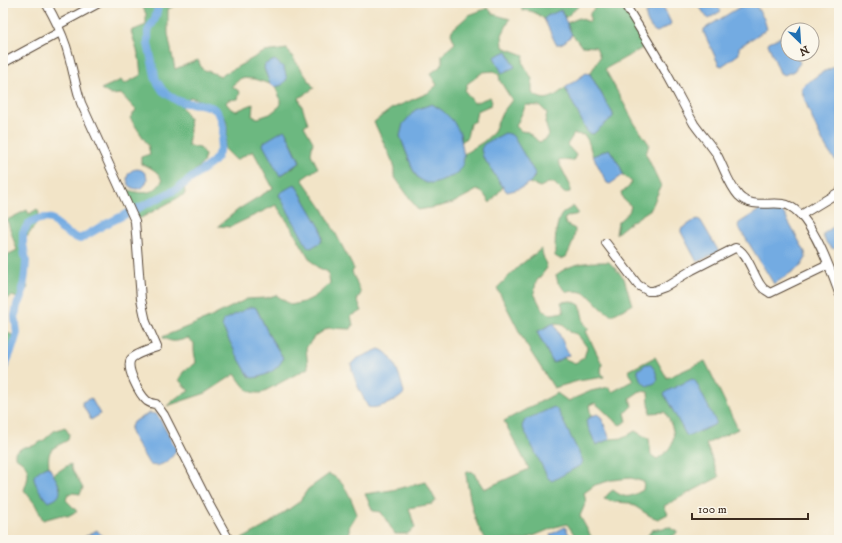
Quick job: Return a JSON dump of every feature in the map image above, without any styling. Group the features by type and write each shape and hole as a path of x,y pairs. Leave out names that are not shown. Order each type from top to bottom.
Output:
{"street":[{"path":"46,3 59,28 66,46 81,103 128,209 135,221 141,299 146,322 157,347 136,355 131,359 129,368 132,377 144,397 151,404 156,404 164,415 229,540"},
{"path":"624,3 695,124 716,154 732,186 740,197 758,204 789,204 801,216 814,236 839,293"},
{"path":"3,63 97,4"},
{"path":"801,216 839,192"},
{"path":"606,243 638,285 648,291 653,291 664,287 692,270 735,248 740,250 762,287 770,293 828,265"}],"green space":[{"path":"141,3 180,3 168,9 168,34 175,69 198,60 202,69 221,76 264,52 287,49 314,88 299,98 308,123 304,126 313,142 311,154 318,168 302,179 323,209 354,269 352,272 361,293 357,300 362,311 351,316 353,325 351,329 328,328 314,337 306,348 308,368 261,393 252,392 246,388 235,374 206,393 167,406 176,398 189,391 179,380 183,372 196,363 194,343 188,338 174,341 162,337 207,319 247,299 266,298 276,295 291,305 304,302 317,295 330,283 328,272 317,267 309,258 276,205 230,227 218,226 239,209 273,188 253,151 236,160 225,149 227,124 224,115 211,105 190,97 182,107 189,119 190,130 188,146 200,148 205,155 203,163 184,181 185,194 139,219 123,190 126,189 141,193 151,191 159,186 162,181 156,172 141,164 141,157 150,154 148,145 130,118 136,110 121,94 111,95 101,89 121,80 124,84 141,75 139,57 131,31 146,25 146,14","holes":["264,68 282,85 275,87 280,98 280,106 270,114 258,118 252,116 253,104 236,111 231,109 226,103 228,100 238,99 240,92 232,86 241,78 254,79 270,84","286,132 300,163 280,176","296,185 320,229 322,238 321,242 311,247 279,195","255,307 283,359 270,372 257,378"]},
{"path":"522,3 579,3 580,5 565,18 564,14 547,16 544,19 531,11 522,11"},
{"path":"599,3 620,3 648,45 605,69 635,124 649,144 646,154 661,186 651,209 616,234 618,222 629,212 631,206 623,199 621,192 628,188 632,182 623,175 620,166 609,149 593,156 588,141 584,135 574,134 567,145 576,155 573,161 558,161 570,185 570,192 564,193 554,183 548,183 540,187 529,183 535,177 483,157 503,187 490,203 483,193 477,190 453,203 418,210 394,176 394,165 374,122 391,109 428,93 437,85 430,74 442,65 442,55 455,43 451,34 452,30 469,15 488,8 493,14 510,19 502,35 503,47 524,55 523,63 532,79 532,93 545,99 557,94 565,88 588,133 593,134 613,116 590,74 600,57 596,47 581,46 572,35 567,23 579,18 590,22 590,13","holes":["494,71 499,75 500,81 512,100 502,113 493,133 483,142 464,154 464,157 418,178 413,170 400,136 460,133 462,142 467,137 470,124 475,121 477,111 491,105 492,101 490,97 474,103 465,91 467,84 483,72","526,105 540,106 547,113 545,122 549,135 545,140 539,142 528,132 521,131 516,126"]},
{"path":"573,206 579,214 569,216 564,219 566,224 575,229 575,233 566,257 560,259 555,256 558,222 562,214"},
{"path":"37,209 39,213 37,223 26,238 23,262 22,273 28,288 17,298 12,296 3,301 3,257 17,250 7,220 27,210 29,214"},
{"path":"541,249 547,268 536,282 534,293 543,311 551,314 564,312 561,302 572,301 580,305 584,323 589,329 586,331 602,364 601,372 604,377 578,381 554,388 525,343 497,288 519,266","holes":["554,323 563,324 570,332 577,334 587,347 584,358 575,363 563,358 553,363 537,332"]},
{"path":"609,262 624,278 632,305 612,315 600,307 592,298 582,292 567,292 558,283 556,275 565,269 580,264"},
{"path":"3,332 7,332 18,341 6,371 3,370"},
{"path":"655,357 667,378 705,361 738,429 706,444 719,477 664,506 668,514 658,519 650,516 630,503 614,502 604,499 613,490 621,495 631,496 643,490 644,482 631,478 612,480 595,485 584,493 586,502 580,516 593,540 578,540 567,524 555,527 524,540 487,540 478,526 472,509 466,475 467,471 473,472 484,489 529,469 504,421 557,393 568,401 591,391 609,387 612,392 634,380 628,371","holes":["640,391 648,392 650,413 665,412 672,426 673,438 669,449 657,459 651,455 649,439 635,431 623,438 610,439 596,445 587,419 591,417 589,405 595,403 620,425 627,421 625,413 632,406 630,398"]},
{"path":"65,427 69,434 68,440 54,447 49,456 49,467 45,467 61,488 53,475 71,464 71,468 83,488 80,494 68,494 66,500 77,511 68,516 61,515 43,520 35,504 24,490 28,471 24,464 15,457 15,452 24,447 33,446 44,440 54,431"},
{"path":"329,474 335,477 343,485 350,496 357,514 349,527 350,540 240,540 264,527 299,502 308,489"},
{"path":"426,482 436,501 432,504 409,508 415,528 407,534 395,534 381,512 373,511 365,494 392,490"},
{"path":"669,527 678,532 668,540 644,540 652,530"}],"water":[{"path":"703,3 715,3 721,11 708,19 699,6"},
{"path":"748,3 755,4 764,19 767,29 739,47 739,54 722,66 719,65 704,33 704,29"},
{"path":"663,6 671,23 669,26 657,32 646,19 646,13"},
{"path":"561,10 572,35 563,43 556,44 544,19 547,16"},
{"path":"780,37 780,62 800,62 794,71 784,75 780,73 768,44 769,42"},
{"path":"507,51 515,67 502,73 494,57"},
{"path":"275,60 284,68 287,79 282,85 275,87 270,84 264,68 265,64"},
{"path":"834,67 839,67 839,162 828,151 823,142 812,119 802,92 802,87 804,85 821,73"},
{"path":"586,73 590,74 613,114 613,117 593,134 588,133 565,88"},
{"path":"432,104 443,111 453,121 460,133 464,157 463,165 458,173 433,183 426,183 418,178 413,170 400,136 403,124 415,110"},
{"path":"284,130 300,162 280,176 263,145 264,142"},
{"path":"505,133 513,136 535,173 534,177 528,184 516,190 507,192 483,157 481,149 484,144"},
{"path":"609,149 620,166 623,175 610,184 607,183 593,156"},
{"path":"137,169 144,172 147,179 144,186 137,189 130,186 127,179 130,172"},
{"path":"295,184 321,229 321,242 311,248 307,246 279,195"},
{"path":"771,207 779,208 784,214 805,252 806,258 801,266 774,284 738,226 739,223 761,209"},
{"path":"698,219 701,221 718,252 697,262 681,232 681,229"},
{"path":"839,223 839,246 834,249 830,247 824,239 823,234"},
{"path":"250,307 255,307 257,310 283,359 270,373 252,378 249,376 235,352 222,326 224,320"},
{"path":"554,323 569,355 553,363 537,332"},
{"path":"379,349 384,351 393,361 399,374 404,393 398,399 388,404 372,408 368,407 355,381 351,364 356,359"},
{"path":"646,364 650,364 655,370 658,379 655,383 647,386 638,374 638,370"},
{"path":"692,379 695,380 716,422 714,425 689,436 686,435 664,394 667,391"},
{"path":"91,398 100,414 91,420 82,402"},
{"path":"554,407 558,411 583,461 581,465 552,481 548,478 522,426 525,420"},
{"path":"150,413 158,416 176,449 175,453 169,460 157,466 149,464 130,429 133,422"},
{"path":"597,414 601,417 610,439 596,445 586,422 587,419"},
{"path":"45,467 49,467 60,491 59,496 48,502 39,489 34,478 36,473"},
{"path":"565,527 572,540 552,540 550,535"},
{"path":"97,530 105,540 79,540"}],"waterway":[{"path":"3,370 17,333 15,316 17,305 22,296 26,261 23,233 28,224 35,220 44,218 52,219 61,229 80,239 104,225 177,189 212,163 217,157 223,137 223,127 221,118 216,110 200,104 185,103 176,100 163,91 156,80 148,44 148,31 155,19 159,3"}]}
